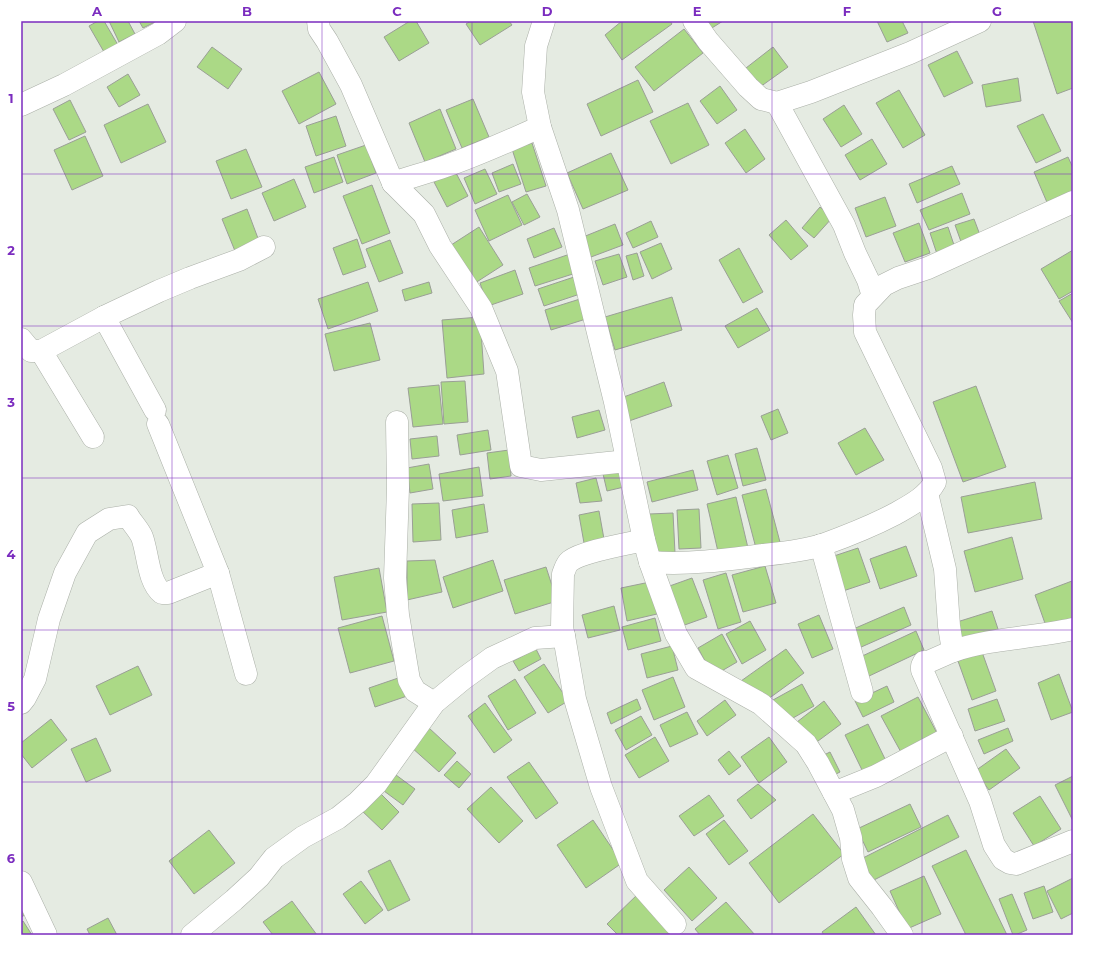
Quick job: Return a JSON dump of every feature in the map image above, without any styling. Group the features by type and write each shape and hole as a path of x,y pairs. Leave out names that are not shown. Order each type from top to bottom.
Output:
{"street":[{"path":"21,105 64,85 158,34 175,21"},
{"path":"318,21 319,29 328,41 351,85 394,182 424,214 440,246 481,308 507,371 521,466 541,470 627,461"},
{"path":"544,21 536,46 533,92 540,127 568,210 615,402 644,540 650,562 676,634 696,668 761,704 806,744 843,810 851,838 853,859 859,878 902,935"},
{"path":"694,21 708,41 748,87 762,100 777,103 811,92 910,53 952,27 980,21"},
{"path":"777,103 844,225 854,253 868,280 873,296"},
{"path":"394,182 452,164 540,127"},
{"path":"650,562 665,563 720,561 795,551 821,545 880,521 908,506 931,489 935,482 932,468 865,332 865,305 884,285 898,278 928,268 1073,202"},
{"path":"21,339 31,351 41,351 104,317 159,291 239,260 264,247"},
{"path":"104,317 156,417 218,573 246,674"},
{"path":"41,351 93,437"},
{"path":"397,422 398,488 395,578 398,615 409,680 415,691 434,703"},
{"path":"927,492 945,569 949,626 954,652"},
{"path":"21,702 25,698 35,679 48,619 65,572 87,533 109,519 128,516 142,536 148,565 158,590 162,593 168,593 218,573"},
{"path":"644,540 596,551 577,557 570,561 565,567 563,574 562,628 575,699 607,805 637,881 675,924"},
{"path":"821,545 862,692"},
{"path":"1073,629 1056,633 1007,639 954,652 928,662 924,662 922,666 922,670 980,801 994,845 1003,858 1010,863 1016,864 1073,841"},
{"path":"202,932 259,877 274,858 304,837 338,818 358,802 376,784 434,703 463,679 492,658 535,638 564,636"},
{"path":"834,794 876,776 952,736"},
{"path":"21,882 46,935"}],"building":[{"path":"98,21 104,21 118,45 104,52 89,26"},
{"path":"109,21 128,21 135,34 119,42"},
{"path":"139,21 157,21 143,28"},
{"path":"410,21 416,21 429,43 399,61 384,37"},
{"path":"471,21 509,21 512,25 480,45 466,24"},
{"path":"622,21 670,21 672,24 622,60 605,35"},
{"path":"700,21 723,21 707,31"},
{"path":"877,21 902,21 908,33 887,42"},
{"path":"1033,21 1073,21 1073,88 1057,94"},
{"path":"684,29 703,53 654,91 635,67"},
{"path":"212,47 242,69 228,89 197,67"},
{"path":"773,47 788,67 760,87 746,68"},
{"path":"957,51 973,83 944,97 928,65"},
{"path":"319,72 336,104 299,124 282,91"},
{"path":"128,74 140,95 119,107 107,87"},
{"path":"1018,78 1021,101 986,107 982,85"},
{"path":"638,80 653,112 601,136 587,104"},
{"path":"720,86 737,110 717,124 700,101"},
{"path":"899,90 925,135 903,148 876,103"},
{"path":"473,99 489,137 462,148 446,110"},
{"path":"70,100 86,132 69,140 53,109"},
{"path":"688,103 709,145 671,164 650,121"},
{"path":"148,104 166,142 121,163 104,125"},
{"path":"844,105 862,134 841,147 823,119"},
{"path":"440,109 456,149 425,162 409,123"},
{"path":"1043,114 1061,151 1036,163 1017,126"},
{"path":"336,116 346,146 316,156 306,126"},
{"path":"745,129 765,159 746,173 725,143"},
{"path":"85,136 103,176 72,190 54,150"},
{"path":"872,139 887,164 860,180 845,155"},
{"path":"532,143 546,186 526,192 512,149"},
{"path":"366,145 376,173 347,184 337,155"},
{"path":"246,149 262,187 231,199 216,161"},
{"path":"611,153 628,190 583,209 567,173"},
{"path":"334,157 343,182 314,193 305,167"},
{"path":"1068,157 1073,168 1073,196 1049,207 1034,172"},
{"path":"513,164 521,184 499,192 492,173"},
{"path":"952,166 960,184 917,203 909,184"},
{"path":"485,169 497,194 475,204 464,178"},
{"path":"455,171 468,196 447,207 434,182"},
{"path":"294,179 306,207 274,221 262,193"},
{"path":"372,185 390,233 362,244 343,196"},
{"path":"962,193 970,214 929,230 920,210"},
{"path":"527,194 540,217 524,225 512,202"},
{"path":"508,195 522,225 489,241 475,210"},
{"path":"885,197 896,226 866,237 855,208"},
{"path":"820,207 832,218 814,238 802,228"},
{"path":"247,209 259,241 235,251 222,219"},
{"path":"974,219 983,243 964,250 955,225"},
{"path":"786,220 808,246 791,260 769,235"},
{"path":"651,221 658,237 633,248 626,233"},
{"path":"919,223 930,253 905,262 893,233"},
{"path":"615,224 623,245 591,257 583,237"},
{"path":"479,227 503,265 472,285 448,247"},
{"path":"948,227 956,251 938,257 930,233"},
{"path":"554,228 562,247 534,258 527,239"},
{"path":"357,239 366,267 343,275 333,248"},
{"path":"390,240 403,273 379,282 366,249"},
{"path":"661,243 672,269 652,279 640,252"},
{"path":"739,248 763,292 743,303 719,260"},
{"path":"1073,250 1073,291 1059,299 1041,269"},
{"path":"637,253 644,276 633,280 626,256"},
{"path":"570,254 576,273 535,286 529,268"},
{"path":"619,254 627,277 603,285 595,261"},
{"path":"515,270 523,294 488,306 480,283"},
{"path":"574,277 580,294 544,306 538,289"},
{"path":"368,282 378,311 328,329 318,299"},
{"path":"429,282 432,293 405,301 402,290"},
{"path":"1073,293 1073,323 1059,301"},
{"path":"672,297 682,330 615,350 605,317"},
{"path":"580,299 586,319 551,330 545,310"},
{"path":"757,308 770,330 738,348 725,326"},
{"path":"480,317 484,374 447,378 442,320"},
{"path":"370,323 380,360 334,371 325,334"},
{"path":"465,381 468,422 444,424 441,382"},
{"path":"664,382 672,406 629,421 621,398"},
{"path":"439,385 443,424 413,427 408,388"},
{"path":"976,386 1006,467 963,482 933,402"},
{"path":"778,409 788,433 771,440 761,416"},
{"path":"599,410 605,430 577,438 572,417"},
{"path":"865,428 884,460 856,475 838,443"},
{"path":"488,430 491,450 460,455 457,435"},
{"path":"437,436 439,456 412,459 410,439"},
{"path":"757,448 766,480 743,486 735,454"},
{"path":"509,450 511,476 490,479 487,453"},
{"path":"728,455 738,488 717,495 707,461"},
{"path":"429,464 433,489 410,493 407,468"},
{"path":"479,467 483,496 443,501 439,474"},
{"path":"620,470 624,487 607,491 603,474"},
{"path":"693,470 698,490 652,502 647,482"},
{"path":"596,478 602,501 580,503 576,483"},
{"path":"1035,482 1042,519 968,533 961,497"},
{"path":"766,489 781,546 757,552 742,495"},
{"path":"736,497 748,548 719,556 707,504"},
{"path":"439,503 441,540 413,542 412,504"},
{"path":"484,504 488,532 456,538 452,510"},
{"path":"699,509 701,548 679,549 677,510"},
{"path":"599,511 604,539 584,543 579,515"},
{"path":"673,513 675,553 652,554 649,514"},
{"path":"1012,537 1023,579 975,592 964,551"},
{"path":"906,546 917,576 880,589 870,559"},
{"path":"858,548 870,582 843,591 831,557"},
{"path":"435,560 442,592 407,600 407,561"},
{"path":"493,560 503,591 453,608 443,577"},
{"path":"765,566 776,603 743,612 732,575"},
{"path":"546,567 557,601 515,614 504,580"},
{"path":"379,568 387,612 342,620 334,577"},
{"path":"726,573 741,622 718,629 703,580"},
{"path":"692,578 707,617 679,627 664,588"},
{"path":"1072,581 1073,619 1047,629 1035,595"},
{"path":"650,582 657,614 627,621 621,588"},
{"path":"614,606 620,630 588,638 582,615"},
{"path":"904,607 911,625 859,648 851,630"},
{"path":"992,611 999,632 964,643 957,622"},
{"path":"819,615 833,649 812,658 798,624"},
{"path":"382,616 394,661 350,673 338,628"},
{"path":"655,618 661,641 628,650 622,627"},
{"path":"750,621 766,650 742,664 726,634"},
{"path":"916,631 924,650 867,677 858,658"},
{"path":"722,634 737,662 713,676 698,648"},
{"path":"672,646 678,670 647,678 641,654"},
{"path":"536,649 541,659 519,671 513,661"},
{"path":"786,649 804,673 764,702 741,681"},
{"path":"982,652 996,691 972,700 958,661"},
{"path":"544,664 568,701 548,713 524,677"},
{"path":"138,666 152,695 110,715 96,686"},
{"path":"1059,674 1073,712 1051,720 1038,683"},
{"path":"407,675 413,694 375,707 369,688"},
{"path":"673,677 685,707 654,720 642,690"},
{"path":"515,679 536,713 508,730 488,696"},
{"path":"802,684 814,706 786,722 773,700"},
{"path":"887,686 894,702 863,717 855,701"},
{"path":"918,697 938,735 902,754 881,716"},
{"path":"637,699 641,709 611,724 607,713"},
{"path":"997,699 1005,721 975,731 968,709"},
{"path":"725,700 736,715 707,736 697,721"},
{"path":"824,701 841,724 814,744 797,722"},
{"path":"485,703 512,740 494,753 468,716"},
{"path":"687,712 698,734 670,747 660,725"},
{"path":"641,716 652,735 626,750 615,730"},
{"path":"51,719 67,740 32,768 21,754 21,743"},
{"path":"868,724 886,761 863,772 845,735"},
{"path":"429,728 456,753 439,772 411,747"},
{"path":"1008,728 1013,741 984,754 978,740"},
{"path":"655,737 669,761 639,778 625,755"},
{"path":"769,737 787,762 759,783 741,757"},
{"path":"96,738 111,771 86,782 71,749"},
{"path":"1006,749 1020,768 989,790 975,771"},
{"path":"729,751 741,766 729,775 718,760"},
{"path":"830,752 840,772 830,777 820,757"},
{"path":"457,761 471,774 459,788 444,775"},
{"path":"529,762 558,803 536,819 507,777"},
{"path":"396,775 415,789 403,805 384,791"},
{"path":"1073,776 1073,821 1055,785"},
{"path":"758,784 776,800 751,819 737,800"},
{"path":"491,787 523,821 499,843 467,809"},
{"path":"378,791 399,812 382,830 360,809"},
{"path":"709,795 724,816 694,836 679,816"},
{"path":"1040,796 1061,829 1034,846 1013,813"},
{"path":"910,804 921,827 868,852 857,829"},
{"path":"813,814 844,854 779,903 749,863"},
{"path":"948,815 959,837 868,883 857,861"},
{"path":"593,820 622,863 586,888 557,845"},
{"path":"724,820 748,851 729,865 706,834"},
{"path":"209,830 235,863 194,894 169,861"},
{"path":"966,850 1007,935 966,935 932,866"},
{"path":"390,860 410,900 388,911 368,871"},
{"path":"689,867 717,898 692,921 664,890"},
{"path":"924,876 941,914 907,929 890,891"},
{"path":"1073,878 1073,913 1061,919 1047,891"},
{"path":"361,881 383,910 365,924 343,894"},
{"path":"1044,886 1053,912 1033,919 1024,893"},
{"path":"639,893 680,935 618,935 607,924"},
{"path":"1012,894 1027,930 1015,935 1013,935 999,899"},
{"path":"21,899 27,914 21,917"},
{"path":"292,901 317,935 273,935 263,922"},
{"path":"726,902 755,935 700,935 695,929"},
{"path":"856,907 876,935 824,935 822,932"},
{"path":"108,918 117,935 90,935 87,929"},
{"path":"23,921 32,935 21,935 21,923"}]}
